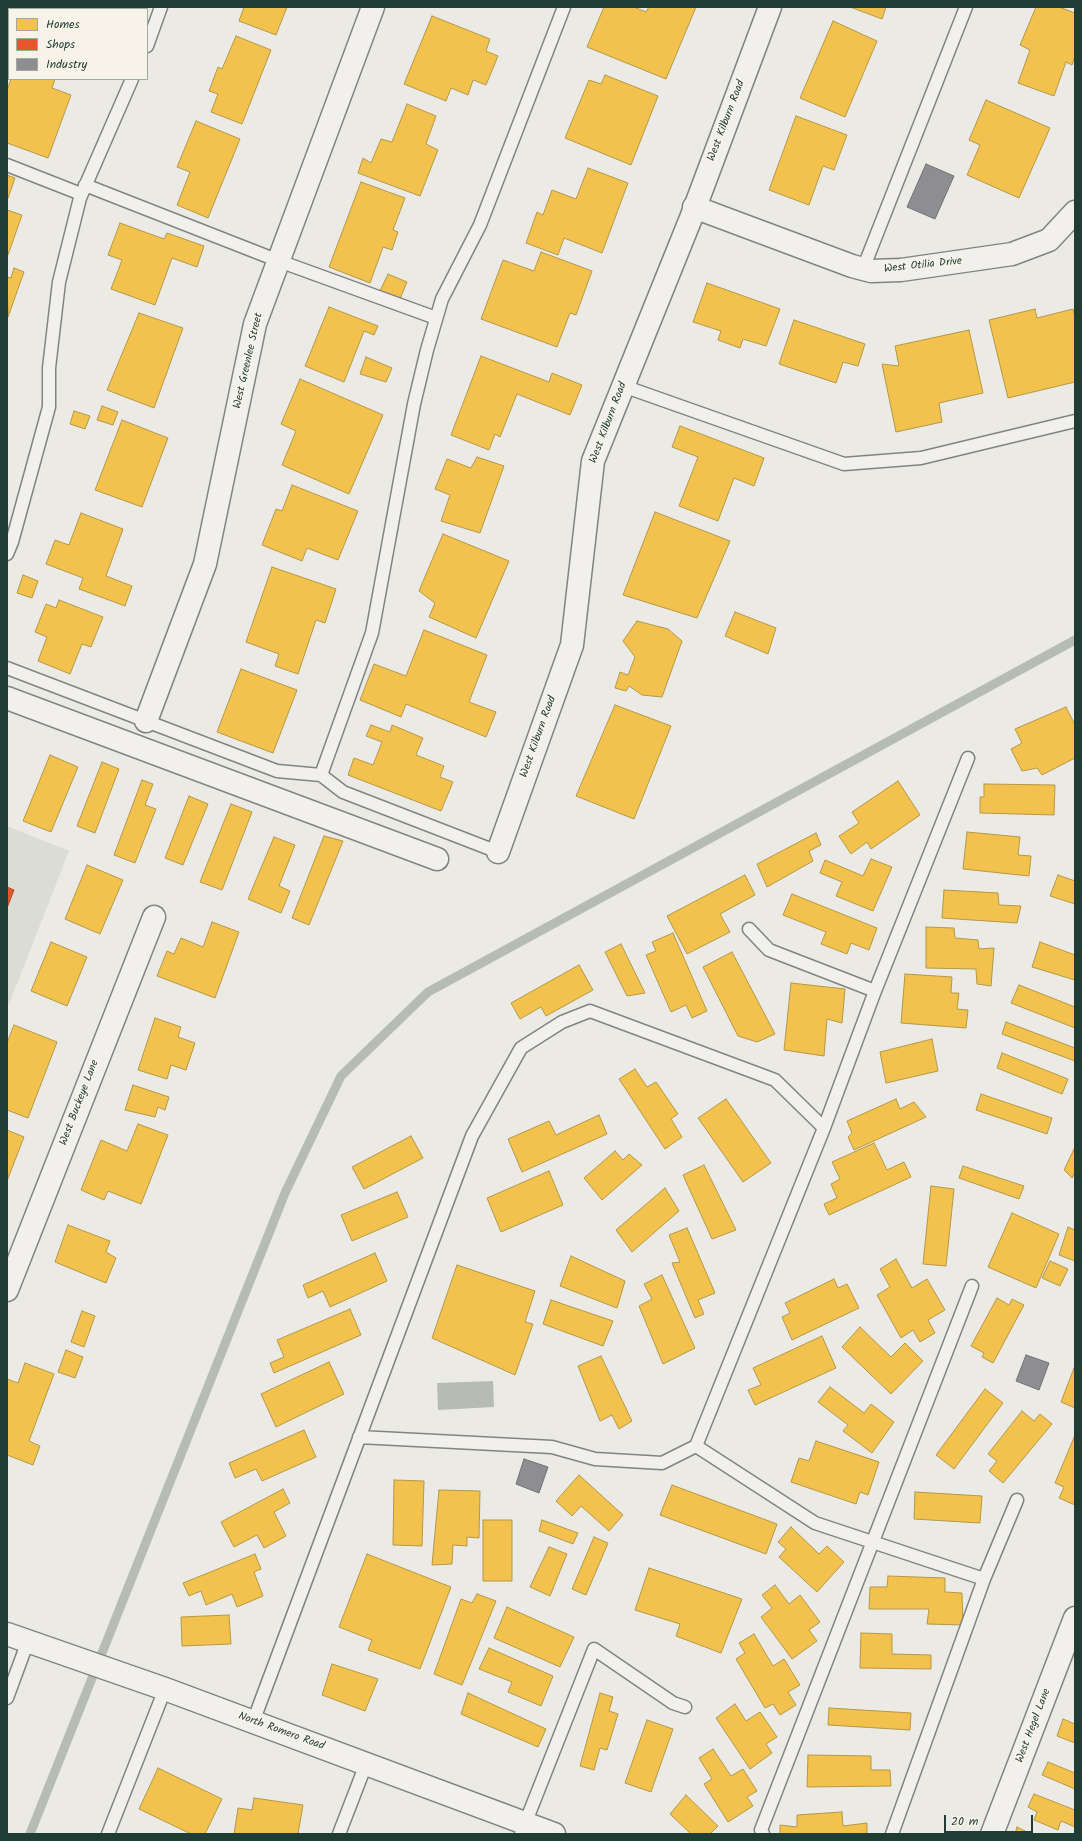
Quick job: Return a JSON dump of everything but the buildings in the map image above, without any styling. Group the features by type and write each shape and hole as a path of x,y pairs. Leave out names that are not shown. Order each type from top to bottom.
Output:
{"street":[{"name":"West Greenlee Street","path":"146,721 205,564 255,324 373,7"},
{"name":"West Kilburn Road","path":"498,852 572,645 593,461 694,207 770,7"},
{"name":"West Otilia Drive","path":"694,207 852,266 871,271 901,270 1012,254 1050,240 1075,212"},
{"path":"7,698 436,859"},
{"name":"West Buckeye Lane","path":"7,1290 154,917"},
{"name":"West Hegel Lane","path":"992,1834 1075,1618"},
{"name":"North Romero Road","path":"7,1634 165,1689 366,1764 523,1829 554,1834"}],"lane":[{"path":"148,43 161,7"},
{"path":"321,775 372,633 414,404 442,299 480,225 564,7"},
{"path":"863,269 966,7"},
{"path":"7,554 12,542 49,406 49,368 59,282 83,190 132,80"},
{"path":"7,165 83,190 436,318"},
{"path":"623,386 844,464 921,458 1075,421"},
{"path":"7,668 277,771 321,775 343,792 498,852"},
{"path":"359,1437 552,1447 595,1459 662,1463 696,1446 824,1128 875,991 968,758"},
{"path":"749,929 769,950 875,991"},
{"path":"252,1722 472,1136 521,1048 562,1022 590,1011 775,1080 824,1128"},
{"path":"763,1834 760,1830 972,1286"},
{"path":"696,1446 816,1523 873,1541 984,1580"},
{"path":"892,1834 984,1580 1017,1500"},
{"path":"7,1698 37,1644"},
{"path":"523,1829 594,1649 673,1703 685,1707"},
{"path":"108,1834 165,1689"},
{"path":"339,1834 366,1764"}],"shaded area":[{"path":"7,826 69,851 9,1004 7,1003"},
{"path":"493,1381 494,1407 438,1410 437,1383"}],"waterway":[{"path":"30,1834 285,1193 341,1076 428,992 1075,640"}]}
